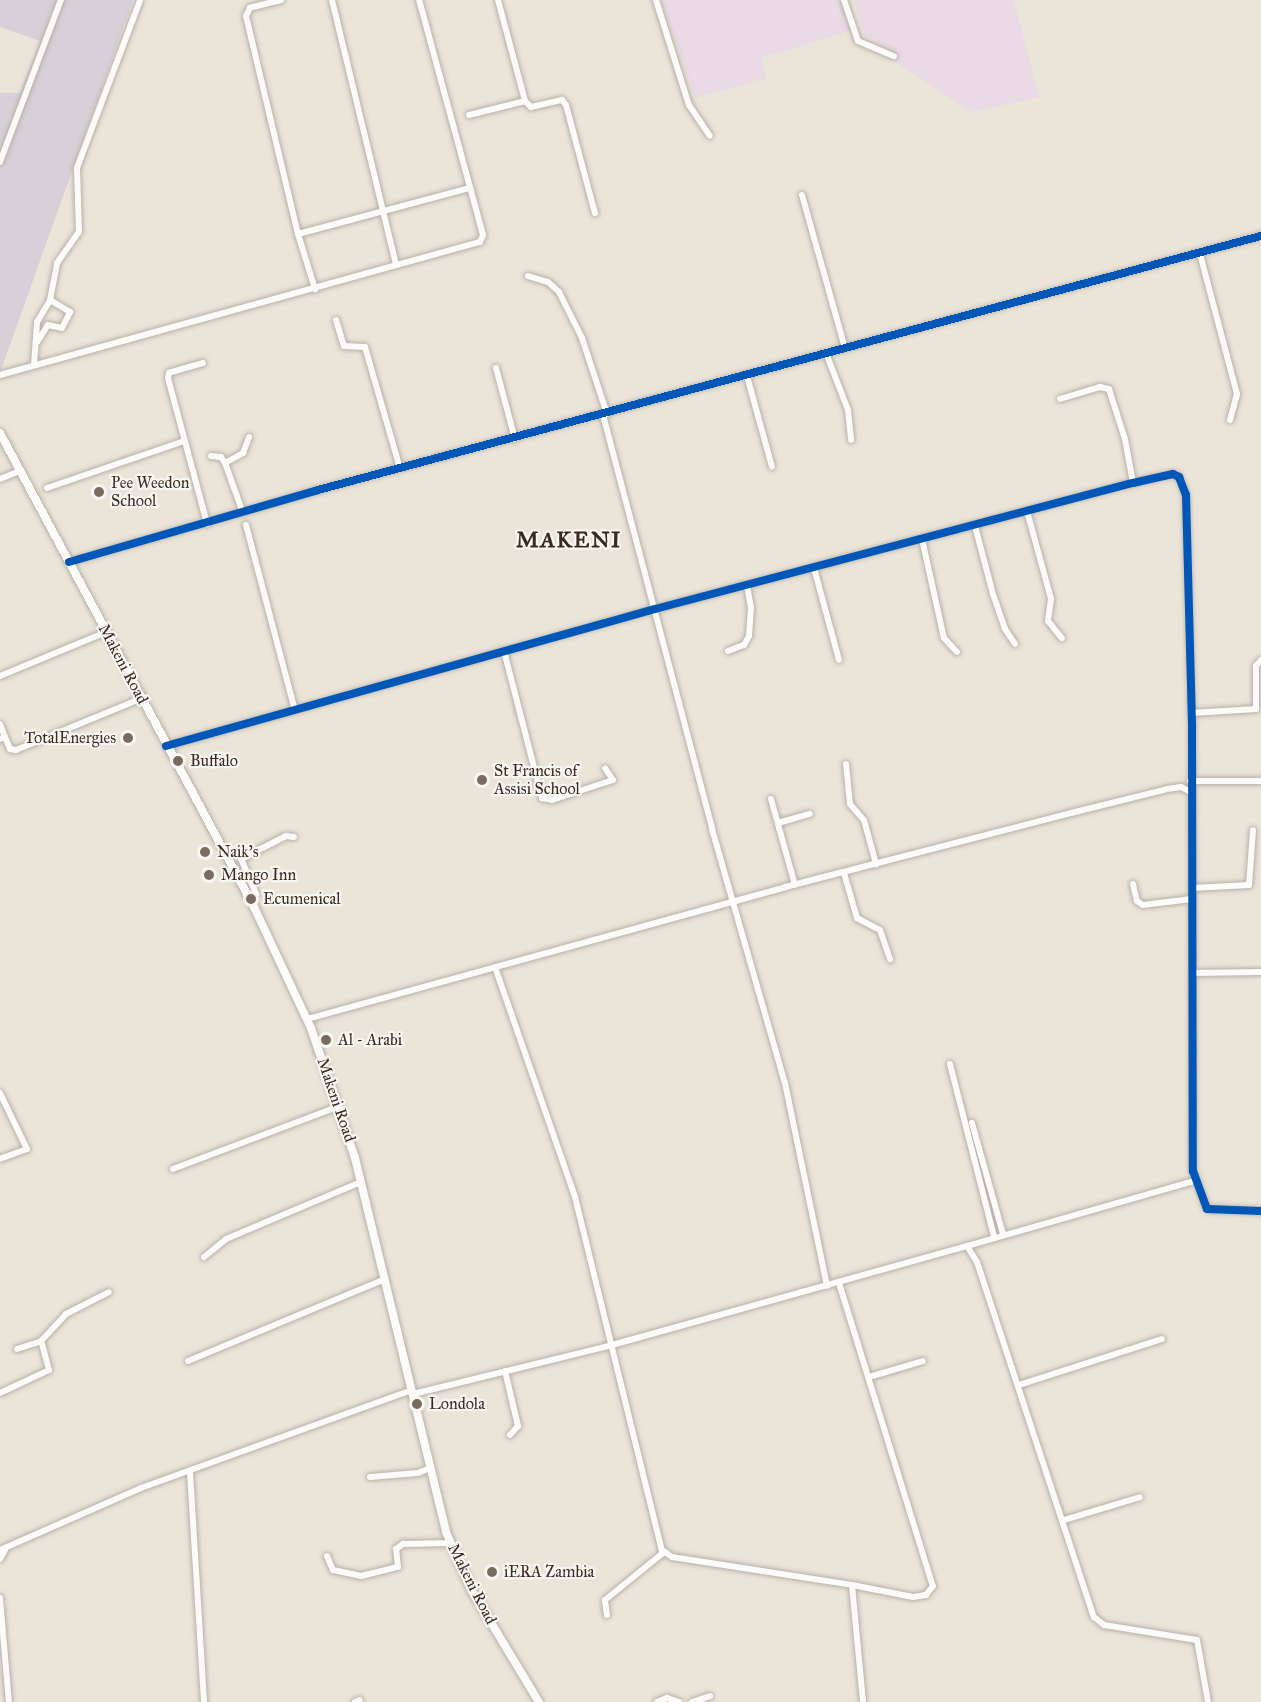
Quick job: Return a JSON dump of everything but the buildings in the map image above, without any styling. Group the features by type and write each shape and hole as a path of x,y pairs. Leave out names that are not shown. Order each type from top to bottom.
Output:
{"main road":[{"name":"Makeni Road","path":"0,433 248,897 307,1019 340,1106 361,1182 450,1543 472,1591 539,1702"}],"street":[{"path":"0,162 61,0"},
{"path":"34,365 35,327 50,300 57,263 80,232 77,168 140,0"},
{"path":"281,0 250,8 246,16 298,234 315,289"},
{"path":"332,0 396,265"},
{"path":"0,375 480,242 483,235 419,0"},
{"path":"498,0 525,101 531,107 565,102 595,213"},
{"path":"656,0 689,105 710,136"},
{"path":"844,0 858,41 894,56"},
{"path":"469,115 525,101"},
{"path":"298,234 384,209 470,188"},
{"path":"802,195 845,348"},
{"path":"69,562 400,468 515,440 826,353 1261,236"},
{"path":"1200,254 1237,394 1230,420"},
{"path":"528,276 548,282 559,292 582,338 605,415 712,829 735,901 785,1083 827,1286"},
{"path":"35,347 46,326 61,328 70,312 50,300"},
{"path":"336,320 344,346 364,347 400,468"},
{"path":"826,353 848,410 851,440"},
{"path":"203,363 168,375 207,524"},
{"path":"496,368 515,440"},
{"path":"747,376 772,467"},
{"path":"1060,399 1100,387 1113,392 1133,483"},
{"path":"225,462 244,452 249,437"},
{"path":"47,488 184,441"},
{"path":"211,456 221,457 225,462 243,513"},
{"path":"0,479 20,471"},
{"path":"166,746 294,707 655,609 1173,474 1184,484 1191,713 1189,792 1193,973 1193,1171 1207,1209 1261,1211"},
{"path":"1027,511 1051,599 1048,621 1062,638"},
{"path":"246,525 294,707"},
{"path":"975,526 993,594 1015,644"},
{"path":"922,539 944,638 957,652"},
{"path":"814,568 839,660"},
{"path":"728,651 744,645 749,636 751,608 747,586"},
{"path":"0,676 106,632"},
{"path":"504,651 542,798 552,800 612,780 605,768"},
{"path":"1191,713 1256,709 1256,666 1261,660"},
{"path":"0,724 3,738 10,749 16,750 142,698"},
{"path":"846,764 850,804 864,820 876,864"},
{"path":"1190,782 1261,781"},
{"path":"307,1019 735,901 1167,789 1181,787 1189,792"},
{"path":"771,798 795,885"},
{"path":"778,823 810,814"},
{"path":"1192,888 1249,885 1253,830"},
{"path":"248,897 256,894 241,859 284,837 294,837"},
{"path":"844,873 857,918 880,930 890,959"},
{"path":"1133,884 1137,901 1143,905 1192,899"},
{"path":"495,967 575,1197 603,1324 612,1345 664,1552"},
{"path":"1193,973 1261,972"},
{"path":"950,1064 994,1236"},
{"path":"0,1093 27,1149 0,1160"},
{"path":"173,1169 283,1124 340,1106"},
{"path":"972,1123 1002,1234"},
{"path":"0,1559 3,1550 114,1499 412,1392 612,1345 838,1284 994,1236 1197,1180"},
{"path":"204,1257 226,1239 361,1182"},
{"path":"967,1246 977,1262 1095,1619 1104,1625 1197,1640 1208,1702"},
{"path":"188,1360 386,1279"},
{"path":"606,1615 606,1600 664,1552 913,1597 926,1595 933,1586 838,1284"},
{"path":"17,1349 41,1341 66,1314 109,1292"},
{"path":"1019,1385 1162,1339"},
{"path":"0,1393 49,1370 41,1341"},
{"path":"868,1377 923,1361"},
{"path":"505,1371 518,1426 510,1435"},
{"path":"370,1477 418,1473 430,1468"},
{"path":"190,1472 204,1702"},
{"path":"1064,1520 1140,1497"},
{"path":"327,1556 333,1570 361,1576 398,1567 396,1549 403,1544 450,1543"},
{"path":"852,1585 863,1702"},
{"path":"0,1598 9,1702"},
{"path":"0,1673 8,1670"},
{"path":"692,1702 710,1696"},
{"path":"657,1702 667,1698 679,1702"}],"shaded area":[{"path":"0,0 133,0 0,373 0,93 20,93 40,41 0,27"},
{"path":"662,0 843,0 852,30 761,58 766,78 695,98"},
{"path":"854,0 1014,0 1039,97 972,112 879,51 875,39 865,36"}],"cycle path":[{"path":"69,562 318,490 1261,236"},
{"path":"166,746 655,609 1173,474 1179,477 1186,495 1192,728 1193,1171 1207,1209 1261,1211"}],"place":[{"name":"Pee Weedon School","path":"99,492"},
{"name":"TotalEnergies","path":"128,738"},
{"name":"Buffalo","path":"178,761"},
{"name":"St Francis of Assisi School","path":"482,780"},
{"name":"Naik's","path":"205,852"},
{"name":"Mango Inn","path":"209,875"},
{"name":"Ecumenical","path":"251,899"},
{"name":"Al - Arabi","path":"326,1040"},
{"name":"Londola","path":"417,1404"},
{"name":"iERA Zambia","path":"492,1572"}],"district":[{"name":"MAKENI","path":"569,540"}]}
